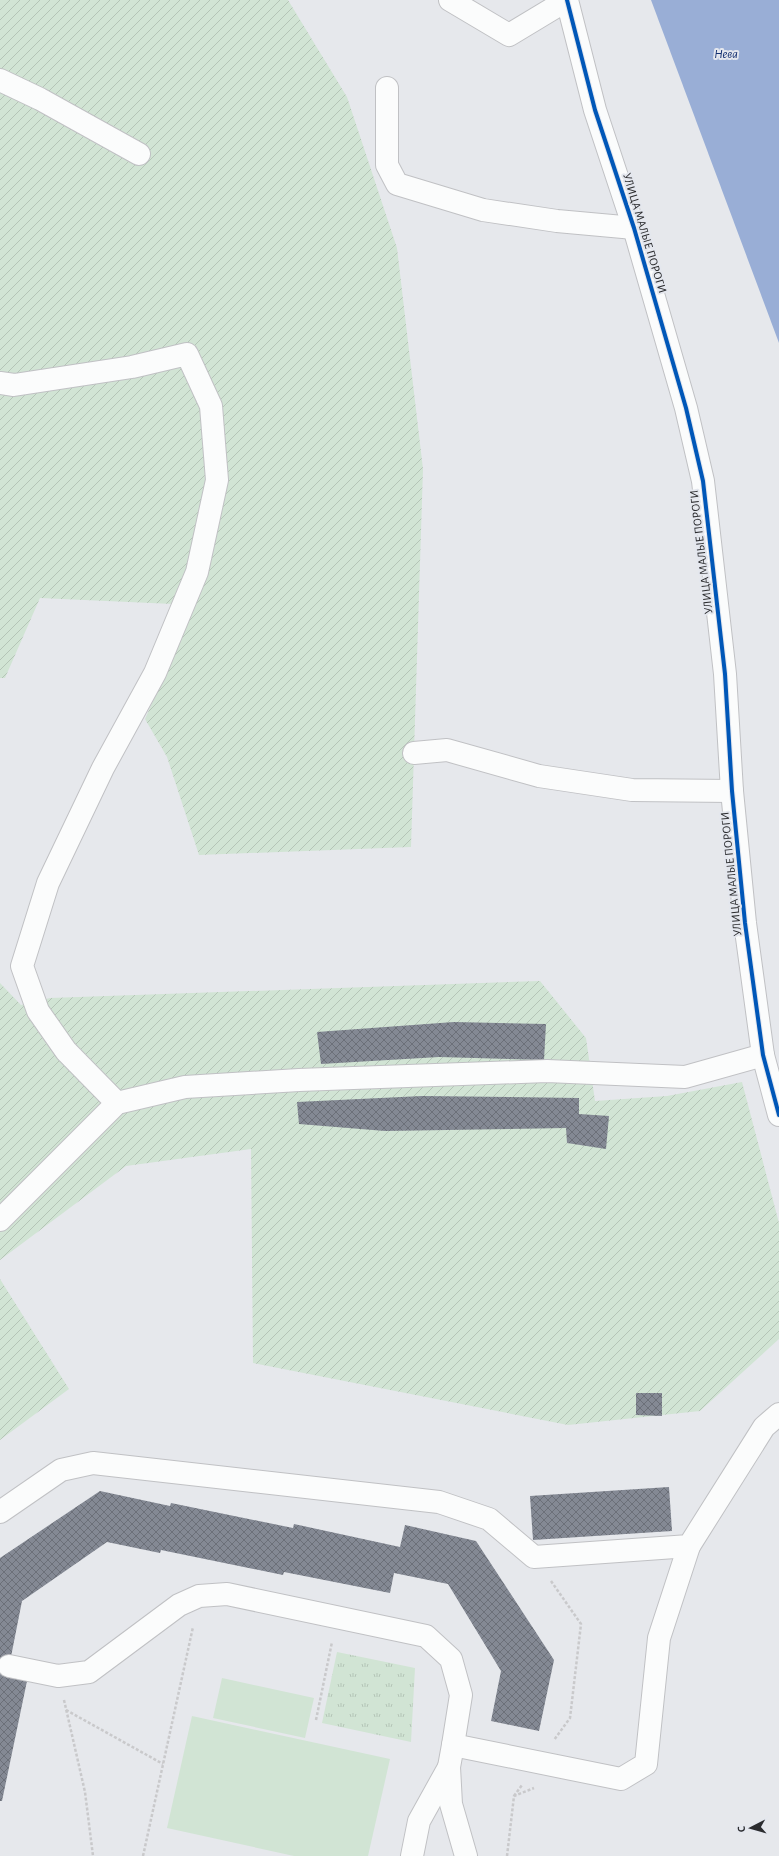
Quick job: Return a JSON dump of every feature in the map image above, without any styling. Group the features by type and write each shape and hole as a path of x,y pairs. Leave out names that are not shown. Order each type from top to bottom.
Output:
{"street":[{"path":"450,0 509,35 567,0"},
{"name":"УЛИЦА МАЛЫЕ ПОРОГИ","path":"567,0 596,110 634,228 686,408 703,482 725,674 732,791 745,923 763,1055 779,1115"},
{"path":"0,80 40,98 138,154"},
{"path":"387,88 387,165 397,184 483,210 557,221 634,228"},
{"path":"0,383 14,385 132,367 187,354 211,406 217,480 197,572 155,673 103,768 48,883 22,966 38,1011 66,1051 117,1104"},
{"path":"414,753 447,750 539,776 632,790 732,791"},
{"path":"0,1220 117,1104 185,1087 299,1080 547,1071 685,1076 763,1055"},
{"path":"453,1745 621,1779 646,1764 659,1638 689,1546 764,1428 779,1414"},
{"path":"0,1512 62,1470 93,1463 439,1502 489,1519 534,1557 689,1546"},
{"path":"9,1666 58,1676 89,1672 179,1605 199,1596 227,1594 426,1636 451,1659 461,1695 449,1767 451,1804 466,1856"},
{"path":"412,1856 419,1821 449,1767"}],"path":[{"path":"507,1856 514,1796 570,1718 581,1624 534,1557"},
{"path":"143,1856 199,1596"},
{"path":"316,1720 337,1617"},
{"path":"58,1676 85,1792 93,1856"},
{"path":"66,1710 163,1764"},
{"path":"514,1796 536,1787"}],"green space":[{"path":"0,0 288,0 347,97 397,248 423,469 411,847 199,855 167,757 145,719 195,605 40,598 5,678 0,678"},
{"path":"540,981 586,1038 595,1101 667,1096 742,1082 779,1223 779,1339 700,1411 568,1425 253,1363 251,1149 126,1166 0,1260 0,983 21,1005 50,998"},
{"path":"0,1279 69,1389 0,1440"},
{"path":"337,1652 415,1668 411,1742 322,1723"},
{"path":"222,1678 314,1698 305,1738 213,1718"},
{"path":"192,1716 390,1759 368,1856 294,1856 167,1828"}],"water":[{"name":"Нева","path":"651,0 779,0 779,343"}],"building":[{"path":"454,1022 546,1024 544,1060 439,1057 321,1064 317,1032"},
{"path":"422,1096 579,1098 579,1114 609,1116 606,1149 567,1143 566,1128 385,1131 299,1124 297,1102"},
{"path":"636,1393 662,1393 662,1416 636,1415"},
{"path":"669,1487 672,1531 533,1540 530,1496"},
{"path":"100,1491 170,1506 171,1503 293,1528 294,1524 400,1547 405,1525 476,1541 554,1660 539,1731 491,1721 501,1671 448,1584 394,1573 390,1593 284,1572 283,1575 161,1550 160,1553 107,1542 22,1601 7,1677 27,1681 2,1801 0,1801 0,1558"}],"cycle path":[{"path":"567,0 595,110 634,228 686,408 703,481 725,674 732,791 745,923 763,1055 779,1115"}]}
